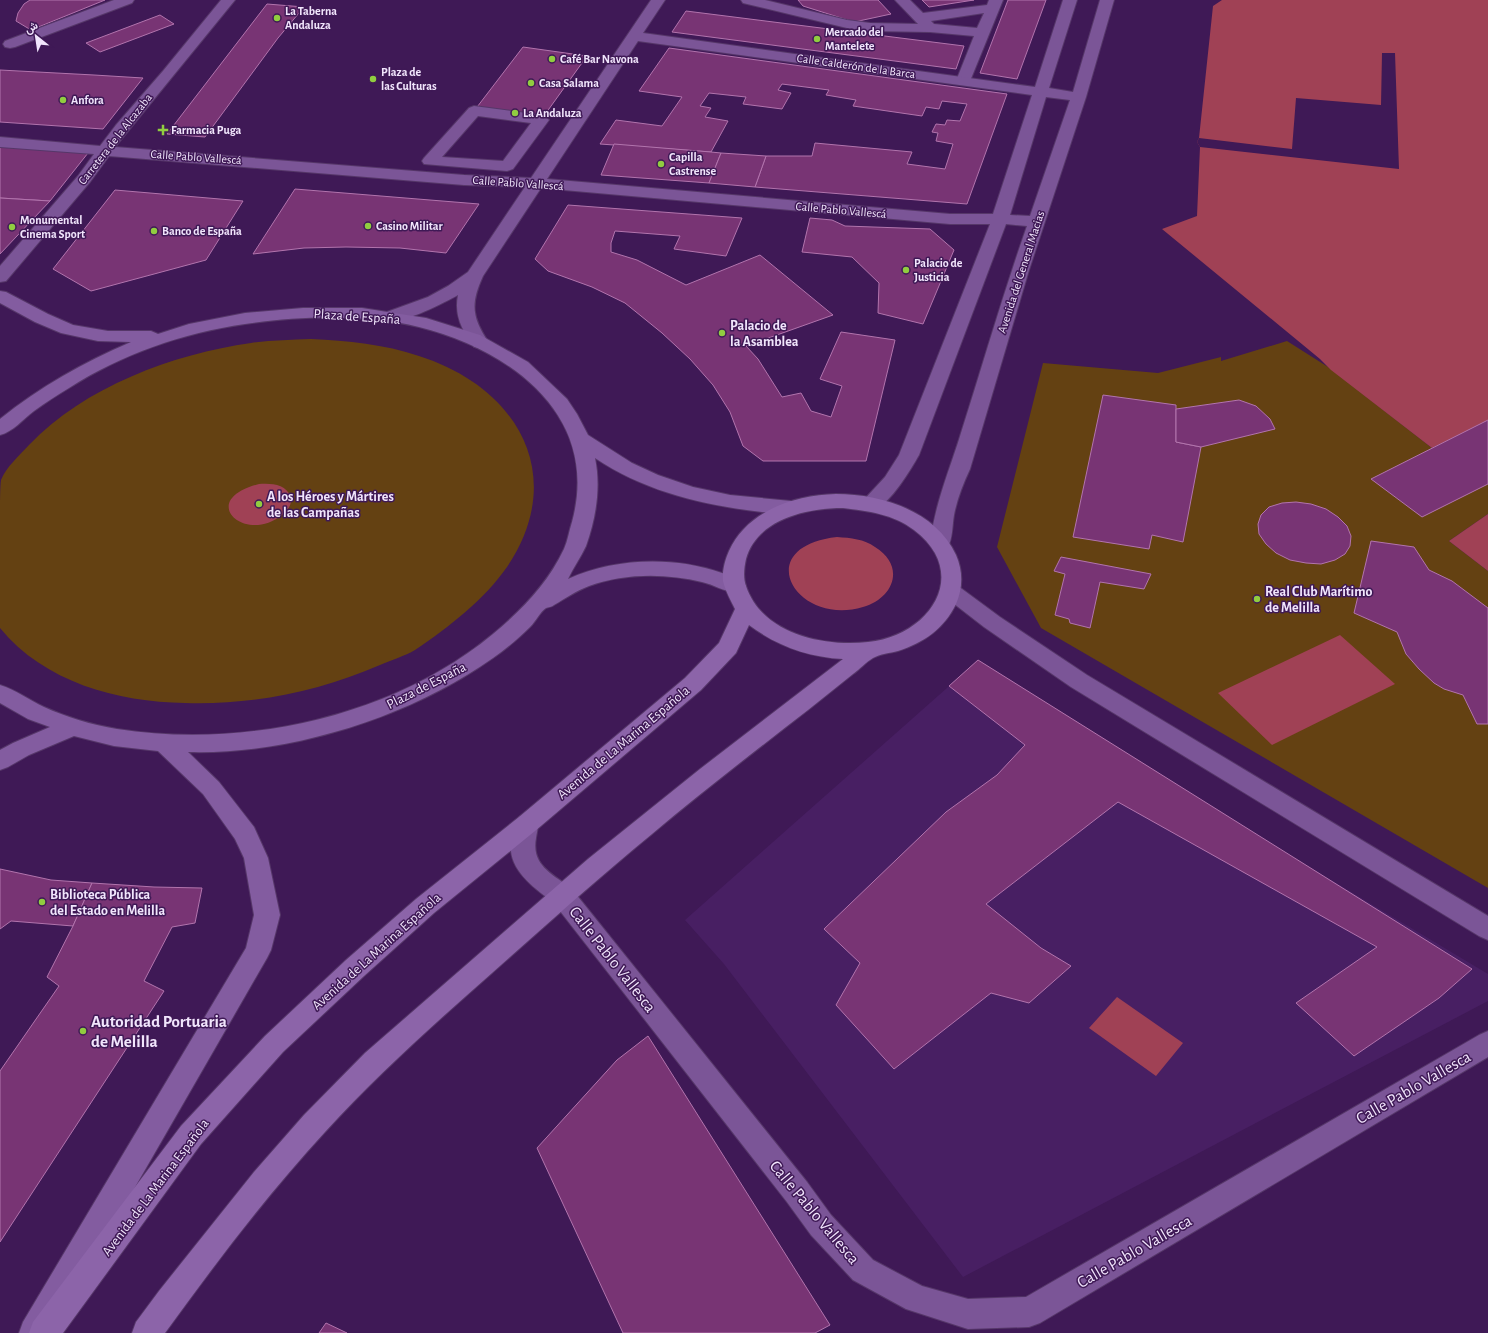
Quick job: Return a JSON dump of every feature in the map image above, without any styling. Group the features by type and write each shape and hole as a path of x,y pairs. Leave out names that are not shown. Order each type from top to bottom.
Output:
{"main road":[{"path":"0,296 68,329 105,336 133,338 169,335"},
{"name":"Plaza de España","path":"0,429 19,413 64,381 115,356 169,335 223,322 278,314 332,312 390,317 437,327 480,343 518,364 539,381 561,405 580,439 585,456 588,486 586,510 582,530 564,568 536,607 501,639 449,676 414,694 375,710 334,724 292,734 250,741 207,744 164,743 117,738 74,727 24,708 0,693"},
{"path":"580,439 605,456 632,471 663,485 697,495 743,504 791,508"},
{"path":"843,501 870,504 898,512 922,526 940,544 951,567 951,591 942,612 924,630 899,643 869,650 833,652 798,644 768,629 746,609 735,586 734,567 740,549 752,532 769,518 791,508 816,502 843,501"},
{"path":"536,607 566,588 594,577 638,569 676,570 707,575 735,586"},
{"name":"Avenida de La Marina Española","path":"44,1333 191,1135 274,1044 355,968 419,912 527,824 712,666 728,647 746,609"},
{"path":"148,1333 214,1243 263,1181 340,1095 427,1014 562,895 639,831 806,698 869,650"},
{"path":"0,761 21,749 74,727"},
{"path":"34,1333 258,950 267,915 256,858 245,834 211,788 164,743"}],"street":[{"path":"10,44 127,0"},
{"name":"Carretera de la Alcazaba","path":"0,277 79,184 121,128 168,74 228,0"},
{"path":"480,343 470,330 465,317 464,303 467,289 474,276 536,184 534,155 541,120 474,111 430,161 507,166 534,155 633,36 658,0"},
{"path":"902,0 930,28"},
{"path":"870,504 887,489 900,472 909,455 1000,219 1039,92 1070,0"},
{"name":"Avenida del General Macias","path":"940,544 942,518 949,492 960,469 1020,270 1079,97 1107,0"},
{"path":"753,1 847,24 870,27 930,28 983,33"},
{"path":"920,18 994,4"},
{"path":"963,81 994,4"},
{"name":"Calle Calderón de la Barca","path":"633,36 1079,97"},
{"name":"Calle Pablo Vallescá","path":"0,142 464,180 536,184 942,218 1000,219 1037,222"},
{"path":"390,317 415,310 438,300 474,276"},
{"path":"951,591 992,622 1079,681 1488,929"},
{"name":"Calle Pablo Vallesca","path":"527,824 523,852 527,865 542,880 562,895 792,1185 821,1225 863,1270 917,1299 968,1314 1029,1312 1488,1043"}],"shaded area":[{"path":"1222,0 1488,0 1488,421 1432,448 1331,370 1320,359 1162,229 1197,216 1200,147 1197,142 1199,138 1213,6"},
{"path":"311,339 366,344 419,356 453,370 483,389 506,412 523,439 532,468 533,500 525,533 507,567 488,591 453,622 415,650 407,654 333,683 284,695 235,702 159,702 108,693 60,675 38,662 18,647 0,628 1,480 6,470 29,445 51,424 76,406 131,376 191,355 221,348 258,342"},
{"name":"Real Club Marítimo de Melilla","path":"1287,341 1328,367 1432,448 1488,419 1488,514 1449,541 1488,571 1488,888 1041,628 997,547 1043,363 1158,373 1221,357 1221,361"},
{"path":"259,484 273,484 286,489 291,497 289,507 282,515 268,523 254,525 242,523 233,517 229,509 231,500 240,491"},
{"path":"1488,514 1488,571 1449,541"},
{"path":"837,537 857,539 871,544 885,555 891,563 893,572 889,589 874,603 863,607 839,610 818,606 802,596 792,583 789,569 795,555 810,544"},
{"path":"1340,635 1395,684 1272,745 1218,693"},
{"path":"980,670 1488,974 1488,1001 963,1277 724,964 685,920 965,672"},
{"path":"1117,997 1183,1043 1156,1076 1089,1028"}],"pier":[{"path":"1382,53 1395,53 1399,169 1200,147 1197,142 1199,138 1292,149 1296,98 1381,105"}],"building":[{"path":"30,0 105,0 31,30 16,21 18,13 24,4"},
{"path":"798,0 878,0 891,14 854,22 803,6"},
{"path":"922,0 974,0 929,7"},
{"path":"1008,0 1046,0 1017,79 980,73"},
{"path":"267,4 304,7 278,38 205,137 167,134"},
{"name":"Mercado del Mantelete","path":"686,11 964,46 956,69 672,32"},
{"path":"160,15 174,24 100,52 86,43"},
{"name":"Casa Salama","path":"523,47 587,56 541,120 474,111"},
{"path":"669,48 1007,94 967,204 755,187 766,156 812,156 815,143 912,152 907,164 945,169 953,144 936,141 938,133 932,132 936,124 945,125 947,120 960,121 967,104 942,101 939,109 926,107 922,116 853,106 856,100 826,95 829,90 782,84 778,90 791,93 782,109 743,104 746,97 709,93 700,106 711,108 705,117 728,121 711,152 600,144 616,120 662,126 682,97 639,91"},
{"name":"Anfora","path":"0,70 143,78 103,129 0,122"},
{"name":"Capilla Castrense","path":"614,144 721,153 709,183 601,175"},
{"path":"0,145 88,153 50,201 0,198"},
{"path":"721,153 766,156 755,187 709,183"},
{"name":"Casino Militar","path":"295,189 479,204 446,253 400,248 346,247 304,248 253,254"},
{"name":"Banco de España","path":"115,190 243,201 206,260 91,291 53,269"},
{"name":"Monumental Cinema Sport","path":"0,198 50,201 0,254"},
{"name":"Palacio de la Asamblea","path":"568,205 742,218 726,256 674,249 680,236 615,231 611,243 611,252 637,260 686,285 760,255 833,315 746,346 758,359 782,397 801,393 811,411 831,417 842,386 820,379 841,332 895,340 866,461 763,461 743,446 730,412 713,385 690,359 662,333 625,303 592,287 548,271 535,259"},
{"name":"Palacio de Justicia","path":"810,218 832,220 845,226 930,229 954,250 923,324 878,313 879,283 852,257 802,252"},
{"path":"1103,395 1176,405 1176,442 1201,447 1183,542 1152,535 1149,549 1073,537"},
{"path":"1239,400 1256,406 1270,419 1275,429 1201,447 1176,442 1176,409"},
{"path":"1488,420 1488,484 1422,517 1371,479"},
{"path":"1296,502 1311,504 1326,509 1338,517 1347,526 1351,536 1350,546 1345,554 1335,560 1321,564 1306,563 1290,560 1276,553 1266,544 1259,534 1258,524 1261,515 1269,507 1282,503"},
{"path":"1371,541 1414,547 1429,570 1452,581 1488,608 1488,724 1477,724 1463,695 1444,689 1434,683 1419,669 1406,654 1397,632 1354,613"},
{"path":"1061,557 1151,574 1144,589 1100,582 1090,628 1070,623 1069,619 1055,615 1065,574 1054,571"},
{"path":"978,660 1472,969 1439,998 1354,1056 1296,1003 1377,947 1118,802 986,904 1041,948 1071,966 1029,1003 991,993 894,1069 836,1005 860,963 824,929 946,812 997,775 1025,745 949,686"},
{"name":"Biblioteca Pública del Estado en Melilla","path":"0,869 51,880 92,883 73,926 11,921 0,929"},
{"name":"Autoridad Portuaria de Melilla","path":"92,883 202,888 195,923 172,927 144,981 164,991 0,1242 0,1071 59,986 47,977 73,926"},
{"path":"648,1036 830,1325 815,1333 623,1333 537,1148 617,1060"},
{"path":"326,1323 347,1333 319,1333"}],"place":[{"name":"La Taberna Andaluza","path":"277,18"},
{"name":"Mercado del Mantelete","path":"817,39"},
{"name":"Café Bar Navona","path":"552,59"},
{"name":"Plaza de las Culturas","path":"373,79"},
{"name":"Casa Salama","path":"531,83"},
{"name":"Anfora","path":"63,100"},
{"name":"La Andaluza","path":"515,113"},
{"name":"Farmacia Puga","path":"163,130"},
{"name":"Capilla Castrense","path":"661,164"},
{"name":"Casino Militar","path":"368,226"},
{"name":"Monumental Cinema Sport","path":"12,227"},
{"name":"Banco de España","path":"154,231"},
{"name":"Palacio de Justicia","path":"906,270"},
{"name":"Palacio de la Asamblea","path":"722,333"},
{"name":"A los Héroes y Mártires de las Campañas","path":"259,504"},
{"name":"Real Club Marítimo de Melilla","path":"1257,599"},
{"name":"Biblioteca Pública del Estado en Melilla","path":"42,902"},
{"name":"Autoridad Portuaria de Melilla","path":"83,1031"}]}
